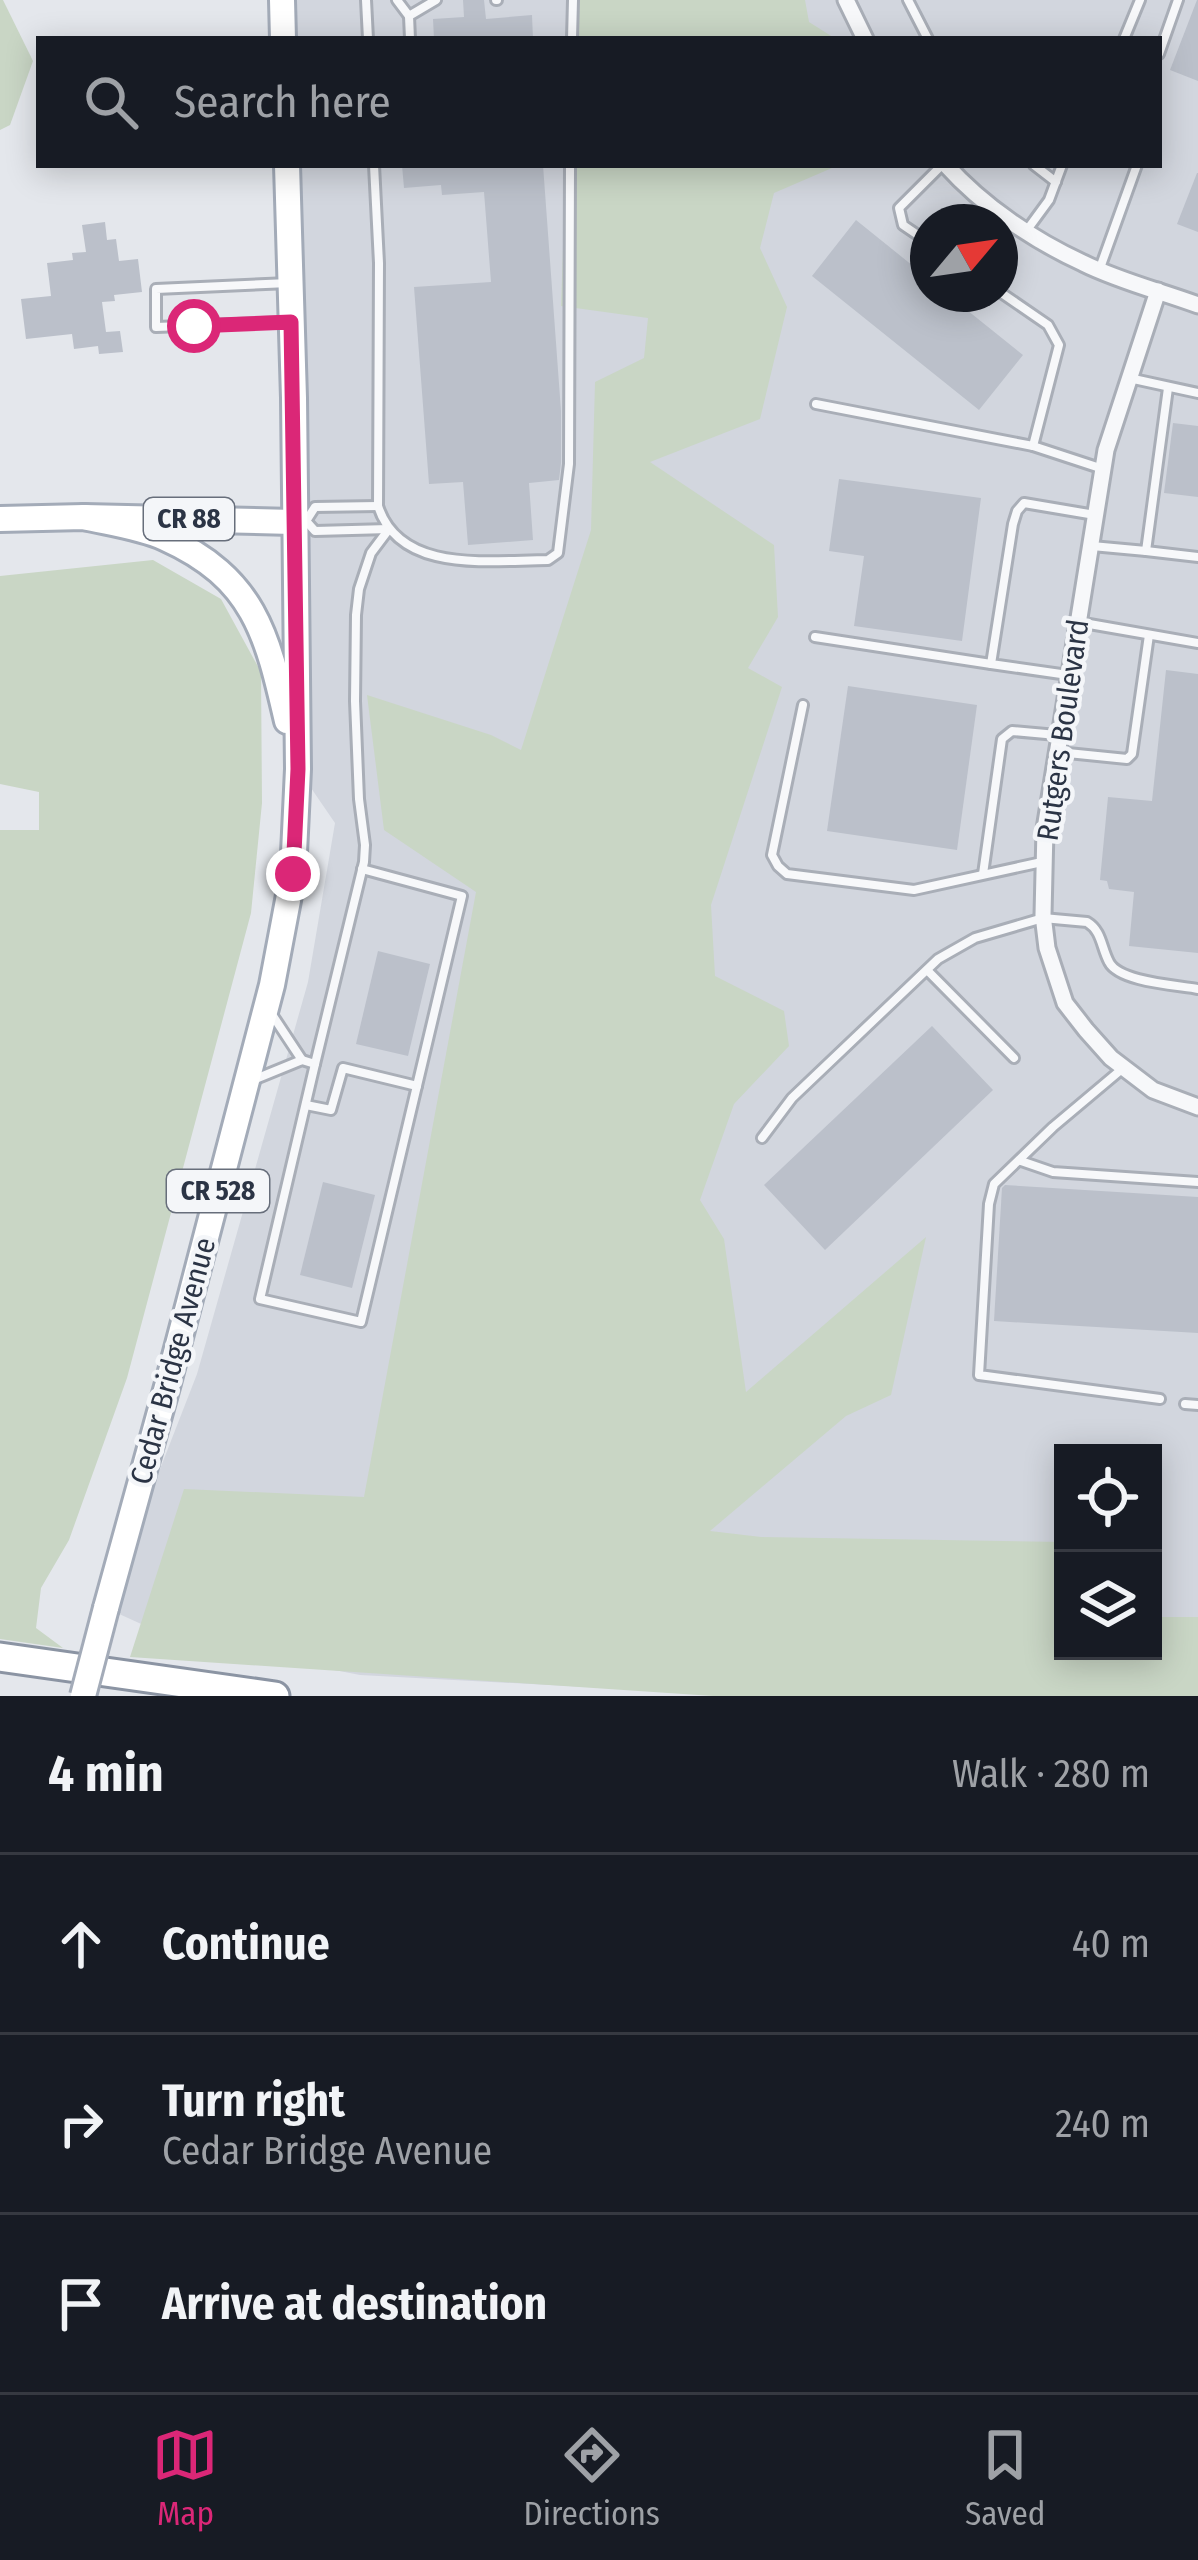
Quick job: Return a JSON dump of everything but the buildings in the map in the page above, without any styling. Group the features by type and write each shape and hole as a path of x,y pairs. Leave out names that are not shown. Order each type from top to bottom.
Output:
{"highway":[{"path":"0,1657 275,1696"}],"main road":[{"path":"282,0 283,36"},
{"name":"Cedar Bridge Avenue","path":"83,1696 247,1082 293,874 300,521 286,168"},
{"path":"84,517 163,536 208,562 234,585 266,636 298,769"},
{"name":"CR 88","path":"0,519 300,521"}],"street":[{"path":"846,0 864,36"},
{"path":"947,168 970,192 1084,264 1198,305"},
{"name":"Rutgers Boulevard","path":"1158,291 1103,469 1045,829 1043,918 1065,1003 1098,1044 1153,1090 1198,1107"}],"lane":[{"path":"366,0 368,36"},
{"path":"397,0 409,16 410,36"},
{"path":"409,16 436,0"},
{"path":"572,36 573,0"},
{"path":"908,0 926,36"},
{"path":"1125,36 1140,0"},
{"path":"1162,45 1178,0"},
{"path":"374,168 379,263 378,506 388,530 436,557 548,560 558,553 569,464 570,168"},
{"path":"910,230 903,225 899,208 941,168"},
{"path":"1038,168 1056,182"},
{"path":"1027,231 1049,200 1062,168"},
{"path":"1100,269 1136,168"},
{"path":"290,283 156,290 156,327 291,322"},
{"path":"1018,304 1048,325 1059,345 1033,446"},
{"path":"1128,378 1198,393"},
{"path":"1146,551 1168,388"},
{"path":"816,404 1033,446 1103,469"},
{"path":"991,664 1013,524 1020,506 1030,503 1096,515"},
{"path":"378,506 315,507 300,521 315,531 388,530"},
{"path":"362,869 462,896 361,1322 260,1299 362,869 356,615 371,553 388,530"},
{"path":"1092,546 1198,557"},
{"path":"1078,622 1198,644"},
{"path":"982,875 1001,739 1012,731 1127,759 1132,754 1149,635"},
{"path":"815,637 1068,675"},
{"path":"803,705 772,856 788,874 914,890 1044,861"},
{"path":"762,1138 792,1098 938,959 974,938 1043,918 1094,924 1110,964 1121,975 1198,988"},
{"path":"927,970 1014,1058"},
{"path":"266,1007 302,1060 315,1064"},
{"path":"247,1082 302,1060"},
{"path":"1123,1068 994,1184 988,1204 979,1375 1160,1399"},
{"path":"306,1105 331,1110 343,1069 417,1086"},
{"path":"1021,1161 1053,1172 1198,1182"},
{"path":"1185,1404 1198,1405"}],"shaded area":[{"path":"281,0 1198,0 1198,1696 756,1696 360,1675 172,1638 106,1608 197,1374 308,982 335,823 298,769 285,168 1162,168 1162,36 282,36"}],"green space":[{"path":"0,0 33,61 10,125 0,130"},
{"path":"571,0 805,0 809,22 831,36 570,36"},
{"path":"566,168 832,168 774,193 760,248 787,307 760,419 650,462 774,545 778,617 748,668 782,687 711,905 715,976 784,1011 789,1046 734,1104 700,1200 724,1239 746,1392 926,1237 891,1395 846,1416 710,1531 761,1537 1054,1542 1054,1660 1162,1660 1162,1617 1198,1617 1198,1696 713,1696 130,1657 184,1489 364,1497 476,892 384,830 367,695 491,735 521,750 591,530 595,382 644,358 648,318 561,306"},
{"path":"153,560 221,599 261,672 262,803 251,913 127,1378 69,1540 41,1588 36,1628 63,1648 0,1639 0,830 39,830 39,792 0,784 0,576"}],"route":[{"path":"194,326 291,322 298,769 293,874"}]}
